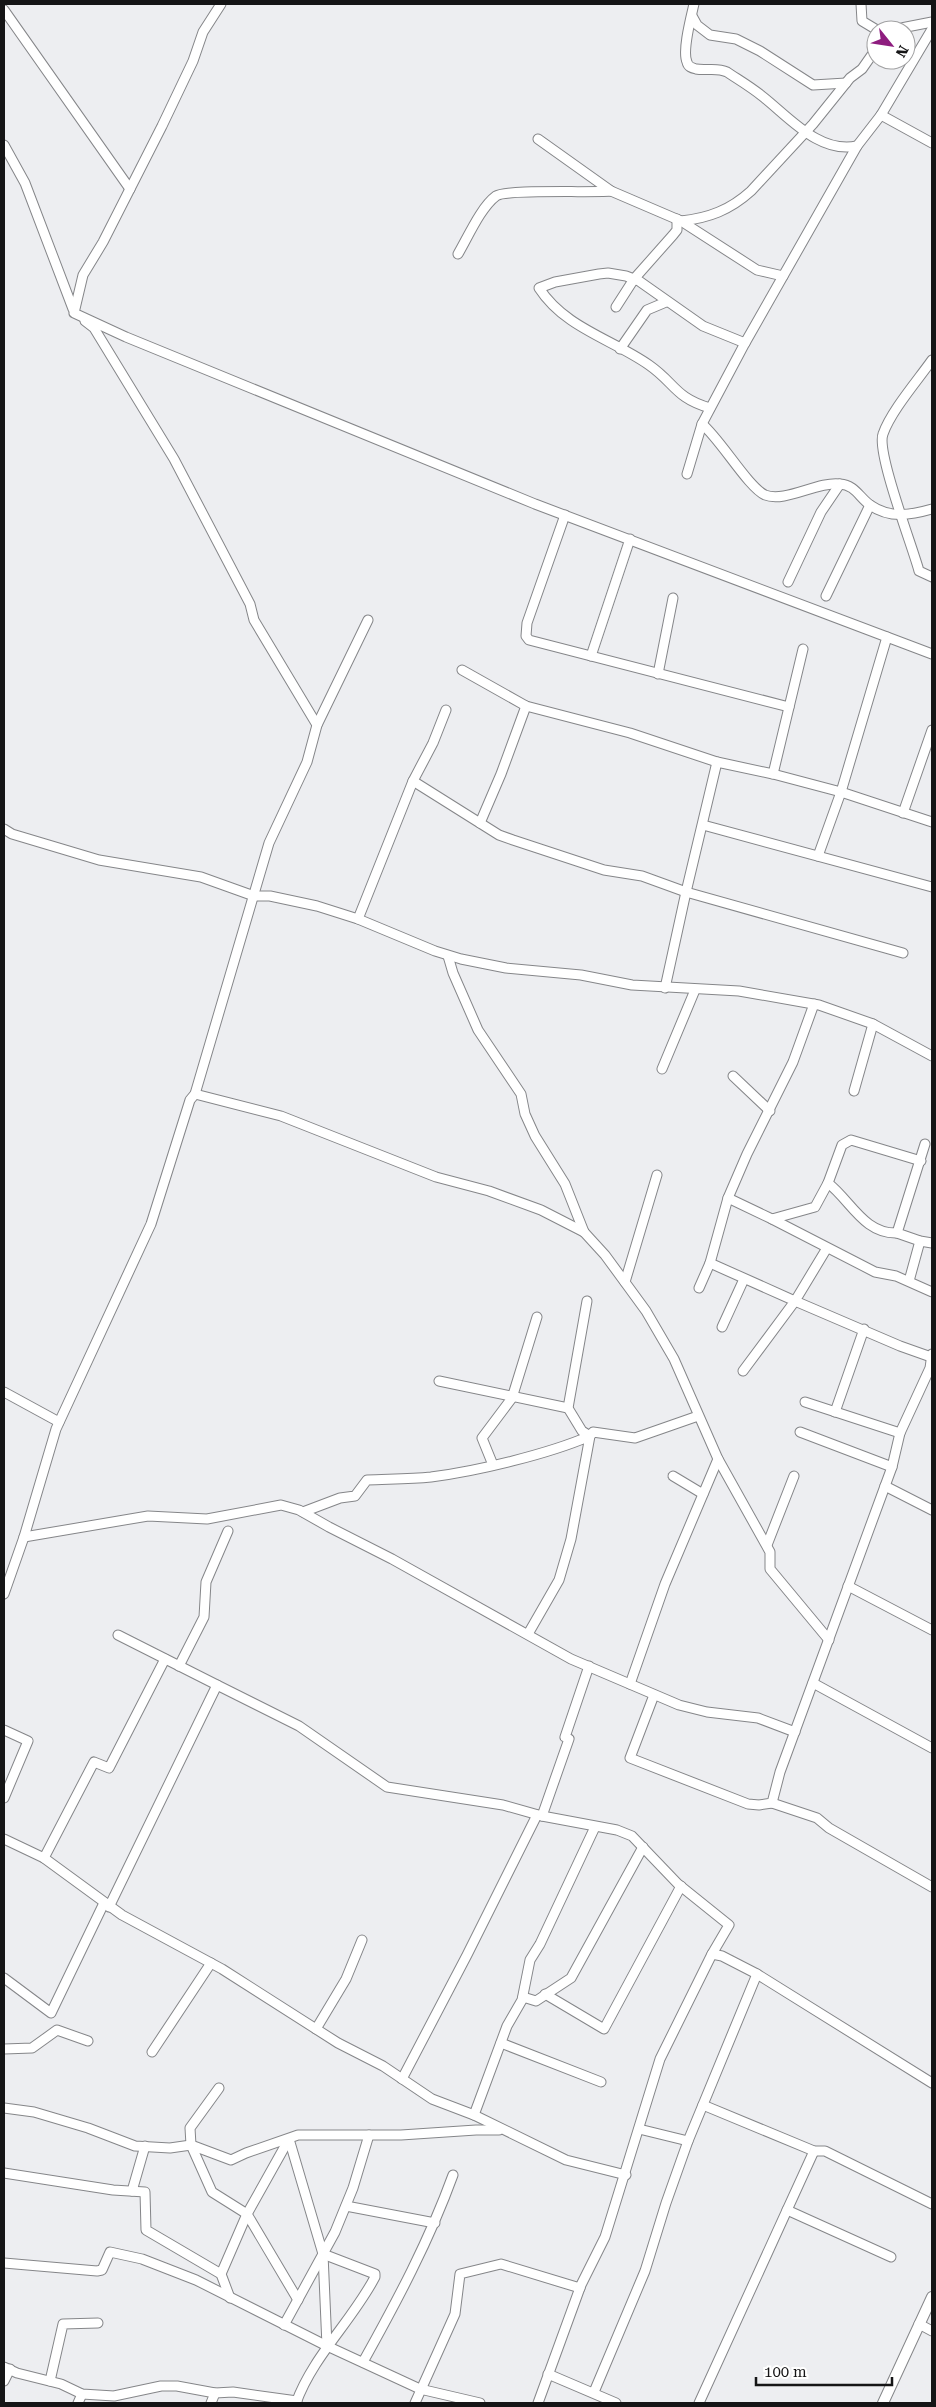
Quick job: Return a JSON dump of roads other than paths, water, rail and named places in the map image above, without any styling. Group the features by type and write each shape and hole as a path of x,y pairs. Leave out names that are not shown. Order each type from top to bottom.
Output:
{"street":[{"path":"74,313 83,275 103,242 130,189 192,60 203,32 221,4"},
{"path":"694,4 686,51 688,66 698,70 721,69 760,94 805,133 835,146 848,148 857,146"},
{"path":"861,4 862,21 866,23"},
{"path":"4,10 130,189"},
{"path":"692,15 697,25 710,35 736,39 760,51 796,76 813,85 846,83"},
{"path":"916,25 932,22"},
{"path":"688,474 702,424 745,343 857,146 882,115 932,29"},
{"path":"679,220 710,217 740,201 805,133 846,83 866,63"},
{"path":"882,115 932,143"},
{"path":"538,139 611,191 679,220 757,270 783,276"},
{"path":"4,145 25,183 63,278 67,293 71,298 74,313 94,328 174,459 250,604 254,620 317,725"},
{"path":"458,254 486,208 497,195 511,192 592,193 611,191"},
{"path":"616,307 634,279 677,230 679,220"},
{"path":"710,408 691,402 681,396 647,364 569,319 548,301 539,288 555,282 608,273 634,279 703,326 723,336 745,343"},
{"path":"620,349 647,310 666,302"},
{"path":"74,313 126,337 566,515 932,654"},
{"path":"932,360 883,434 881,442 901,516 919,571 932,584"},
{"path":"702,424 713,433 752,483 766,495 779,496 818,486 840,484 857,491 870,505 901,516 932,509"},
{"path":"788,582 822,512 840,484"},
{"path":"826,596 870,505"},
{"path":"566,515 527,623 526,636 529,640 789,707"},
{"path":"591,656 630,539"},
{"path":"919,571 932,577"},
{"path":"658,674 673,598"},
{"path":"4,1594 24,1538 59,1422 151,1224 190,1100 195,1094 269,843 307,762 317,725 368,620"},
{"path":"818,856 841,792 887,637"},
{"path":"773,774 803,649"},
{"path":"462,670 526,706 630,733 717,762 773,774 841,792 932,822"},
{"path":"480,822 501,774 526,706"},
{"path":"358,920 413,781 433,742 446,710"},
{"path":"903,813 932,730"},
{"path":"666,988 686,892 717,762"},
{"path":"413,781 499,835 604,870 642,876 686,892 903,953"},
{"path":"703,825 932,887"},
{"path":"4,829 20,837 99,860 201,877 254,896 270,896 292,900 358,920 448,956 506,968 581,975 623,983 666,988 739,991 814,1004 873,1024 932,1056"},
{"path":"448,956 453,974 478,1030 521,1094 525,1114 534,1136 565,1184 584,1232"},
{"path":"662,1069 695,990"},
{"path":"699,1288 710,1263 728,1198 747,1154 793,1062 814,1004"},
{"path":"854,1091 873,1024"},
{"path":"733,1076 770,1111"},
{"path":"195,1094 281,1116 436,1177 489,1191 541,1210 584,1232 605,1255 646,1311 674,1358 718,1459 770,1552 770,1569 828,1640"},
{"path":"772,1219 815,1207 828,1183 842,1145 852,1140 921,1161"},
{"path":"897,1233 925,1144"},
{"path":"625,1282 657,1175"},
{"path":"828,1183 840,1193 857,1215 884,1234 897,1233 932,1243"},
{"path":"728,1198 875,1272 909,1281 932,1292"},
{"path":"909,1281 920,1241"},
{"path":"743,1371 795,1301 827,1248"},
{"path":"710,1263 900,1346 932,1355 931,1369 900,1433 892,1467 780,1772 772,1803"},
{"path":"722,1327 744,1279"},
{"path":"587,1301 568,1408 582,1431 590,1436"},
{"path":"492,1464 482,1438 512,1396 536,1318"},
{"path":"835,1412 864,1330"},
{"path":"439,1381 568,1408"},
{"path":"4,1392 59,1422"},
{"path":"805,1402 900,1433"},
{"path":"304,1512 340,1498 356,1496 367,1480 432,1477 571,1444 590,1436 593,1432 635,1438 698,1416"},
{"path":"800,1432 892,1467"},
{"path":"528,1634 560,1580 571,1539 590,1436"},
{"path":"630,1684 665,1584 718,1459"},
{"path":"673,1476 703,1494"},
{"path":"767,1546 794,1476"},
{"path":"885,1486 932,1510"},
{"path":"24,1538 148,1516 207,1520 281,1505 304,1512 589,1666 654,1695 679,1705 707,1712 758,1718 795,1732"},
{"path":"179,1666 204,1617 206,1582 228,1531"},
{"path":"848,1586 932,1630"},
{"path":"118,1635 299,1726 387,1787 503,1805 540,1816 617,1830 632,1836 681,1886 729,1924 660,2059 626,2175 605,2237 580,2288 538,2403"},
{"path":"44,1858 94,1762 109,1768 165,1659"},
{"path":"402,2078 540,1816 569,1740 565,1737 589,1666"},
{"path":"813,1683 932,1748"},
{"path":"4,1978 51,2013 217,1685"},
{"path":"654,1695 630,1758 748,1804 772,1803 818,1818 829,1828 932,1887"},
{"path":"4,1730 28,1741 4,1798"},
{"path":"474,2115 501,2043 523,1997 530,1960 540,1944 595,1827"},
{"path":"4,1838 44,1858 107,1905 211,1963 316,2029 402,2078 432,2099 474,2115 502,2131 566,2160 626,2175"},
{"path":"523,1997 536,2000 571,1978 643,1848"},
{"path":"546,1994 604,2029 681,1886"},
{"path":"316,2029 346,1979 362,1940"},
{"path":"712,1954 722,1956 757,1974 932,2083"},
{"path":"152,2052 211,1963"},
{"path":"594,2392 645,2271 666,2203 688,2142 757,1974"},
{"path":"4,2049 32,2048 57,2030 88,2041"},
{"path":"501,2043 601,2082"},
{"path":"219,2088 190,2128 191,2145 212,2192 248,2214 298,2300"},
{"path":"703,2105 814,2151 825,2151 932,2204"},
{"path":"4,2108 34,2112 88,2128 135,2146 170,2148 191,2145 231,2160 246,2153 298,2136 443,2133 476,2130 502,2131"},
{"path":"639,2129 688,2142"},
{"path":"284,2324 323,2254 346,2206 369,2135"},
{"path":"221,2274 248,2214 289,2139"},
{"path":"289,2139 323,2254 327,2346"},
{"path":"132,2191 145,2146"},
{"path":"699,2403 814,2151"},
{"path":"4,2173 113,2190 145,2192 146,2230 221,2274 230,2298"},
{"path":"363,2362 410,2277 435,2223 453,2175"},
{"path":"346,2206 435,2223"},
{"path":"787,2210 891,2257"},
{"path":"4,2263 97,2271 102,2270 109,2253 112,2251 142,2259 196,2280 327,2346 420,2389 480,2403"},
{"path":"4,2381 7,2368 82,2394 114,2396 161,2386 177,2386 214,2393 232,2392 296,2402 327,2346 363,2301 375,2276 323,2254"},
{"path":"415,2403 455,2314 460,2274 501,2264 580,2288"},
{"path":"883,2403 932,2297"},
{"path":"50,2382 63,2324 98,2323"},
{"path":"919,2324 932,2331"},
{"path":"548,2374 616,2403"},
{"path":"211,2403 214,2393"},
{"path":"78,2403 82,2394"}]}
